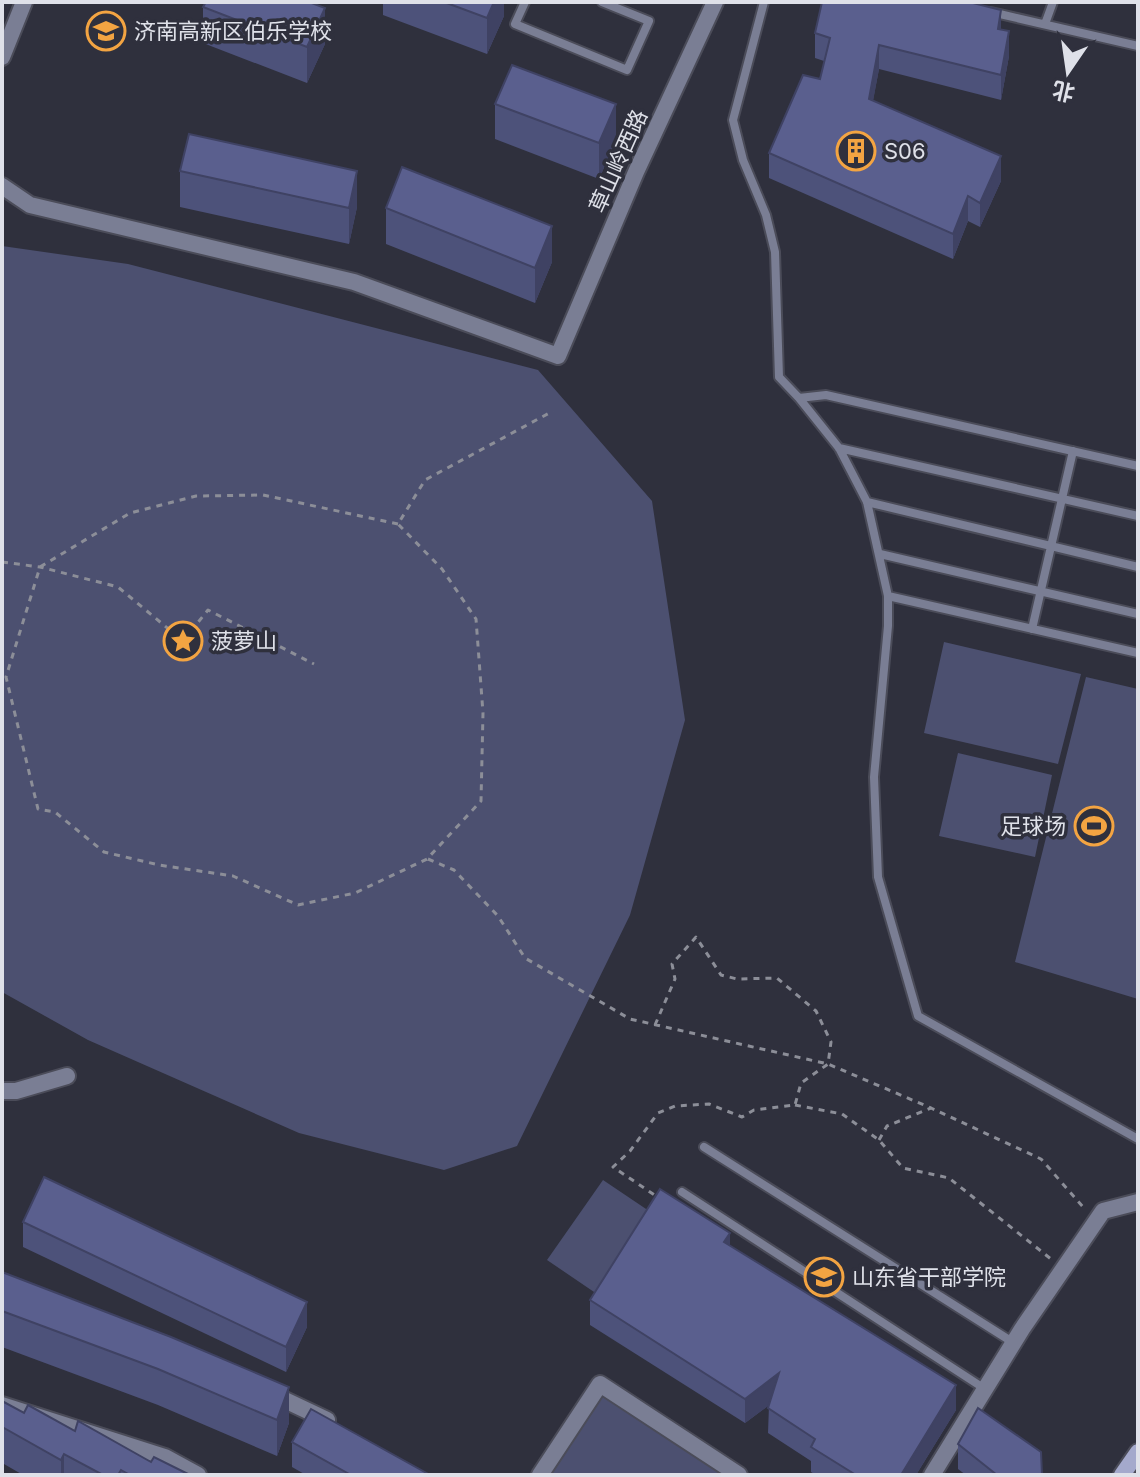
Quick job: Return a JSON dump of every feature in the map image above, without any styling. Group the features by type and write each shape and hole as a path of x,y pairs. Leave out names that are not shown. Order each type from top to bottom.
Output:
{"main road":[{"path":"1122,1475 1138,1452"}],"street":[{"path":"2,57 24,2"},
{"name":"草山岭西路","path":"2,186 30,205 354,282 558,356 636,172 715,2"},
{"path":"2,1091 16,1091 67,1076"},
{"path":"932,1475 1014,1343 1103,1211 1138,1202"},
{"path":"540,1475 600,1384 739,1475"},
{"path":"255,1387 340,1427"},
{"path":"2,1405 165,1457 198,1475"}],"lane":[{"path":"525,2 515,24 627,70 649,21 602,2"},
{"path":"764,2 733,120 743,160 766,215 775,252 779,377 839,448 867,502 880,554 888,596 888,626 874,777 878,877 918,1016 1138,1139"},
{"path":"1045,24 1053,2"},
{"path":"976,8 1138,46"},
{"path":"799,398 826,395 1138,466"},
{"path":"839,448 1138,516"},
{"path":"1032,629 1073,451"},
{"path":"867,502 1138,567"},
{"path":"880,554 1138,614"},
{"path":"888,596 1138,653"},
{"path":"704,1147 1014,1343"},
{"path":"682,1192 985,1389"}],"path":[{"path":"398,524 425,480 553,411"},
{"path":"263,495 398,524 442,569 476,619 483,713 481,801 427,859 355,893 298,905 233,876 159,865 104,852 55,812 38,809 6,677 40,567 130,513 196,496 263,495"},
{"path":"2,562 40,567 118,587 183,641 208,610 314,664"},
{"path":"427,859 454,870 498,916 525,958 630,1019 828,1064 1041,1159 1084,1208 1103,1211"},
{"path":"655,1025 675,979 672,964 696,937 721,975 737,979 777,978 816,1011 831,1042 828,1064 801,1083 795,1105"},
{"path":"659,1198 613,1167 630,1151 658,1113 675,1106 709,1104 742,1117 754,1110 795,1105 842,1114 879,1140 903,1168 949,1178 1064,1269"},
{"path":"879,1140 887,1126 931,1108"}],"shaded area":[{"path":"2,246 128,264 538,370 652,501 685,720 630,915 517,1146 444,1170 299,1133 88,1040 2,992"},
{"path":"944,642 1081,674 1058,764 924,733"},
{"name":"足球场","path":"1086,677 1138,689 1138,999 1015,962"},
{"path":"958,753 1052,775 1035,857 939,836"},
{"path":"603,1180 652,1213 597,1294 547,1260"},
{"path":"603,1396 724,1475 551,1475"}],"building":[{"path":"206,2 309,2 325,8 307,47 203,7"},
{"path":"444,2 494,2 487,18"},
{"name":"S06","path":"822,2 969,2 1001,10 998,29 1009,31 1001,75 879,45 869,99 1001,156 980,203 968,196 953,234 769,153 803,75 820,79 830,38 815,33"},
{"path":"512,65 616,104 599,143 495,104"},
{"path":"189,134 357,171 349,208 180,171"},
{"path":"402,167 552,226 535,268 386,208"},
{"path":"44,1177 307,1302 286,1347 23,1222"},
{"path":"660,1189 730,1233 724,1242 956,1385 901,1475 856,1475 811,1447 815,1439 768,1408 779,1373 745,1399 590,1300"},
{"path":"2,1272 171,1337 289,1387 277,1420 158,1369 2,1311"},
{"path":"2,1401 24,1413 28,1405 75,1431 78,1421 151,1462 154,1457 190,1475 130,1475 121,1470 118,1475 103,1475 64,1454 61,1460 4,1428 2,1431"},
{"path":"978,1408 1041,1452 1042,1475 997,1475 958,1444"},
{"path":"311,1409 430,1475 351,1475 292,1442"}],"place":[{"name":"济南高新区伯乐学校","path":"106,31"},
{"name":"S06","path":"856,151"},
{"name":"菠萝山","path":"183,641"},
{"name":"足球场","path":"1094,826"},
{"name":"山东省干部学院","path":"824,1277"}]}
